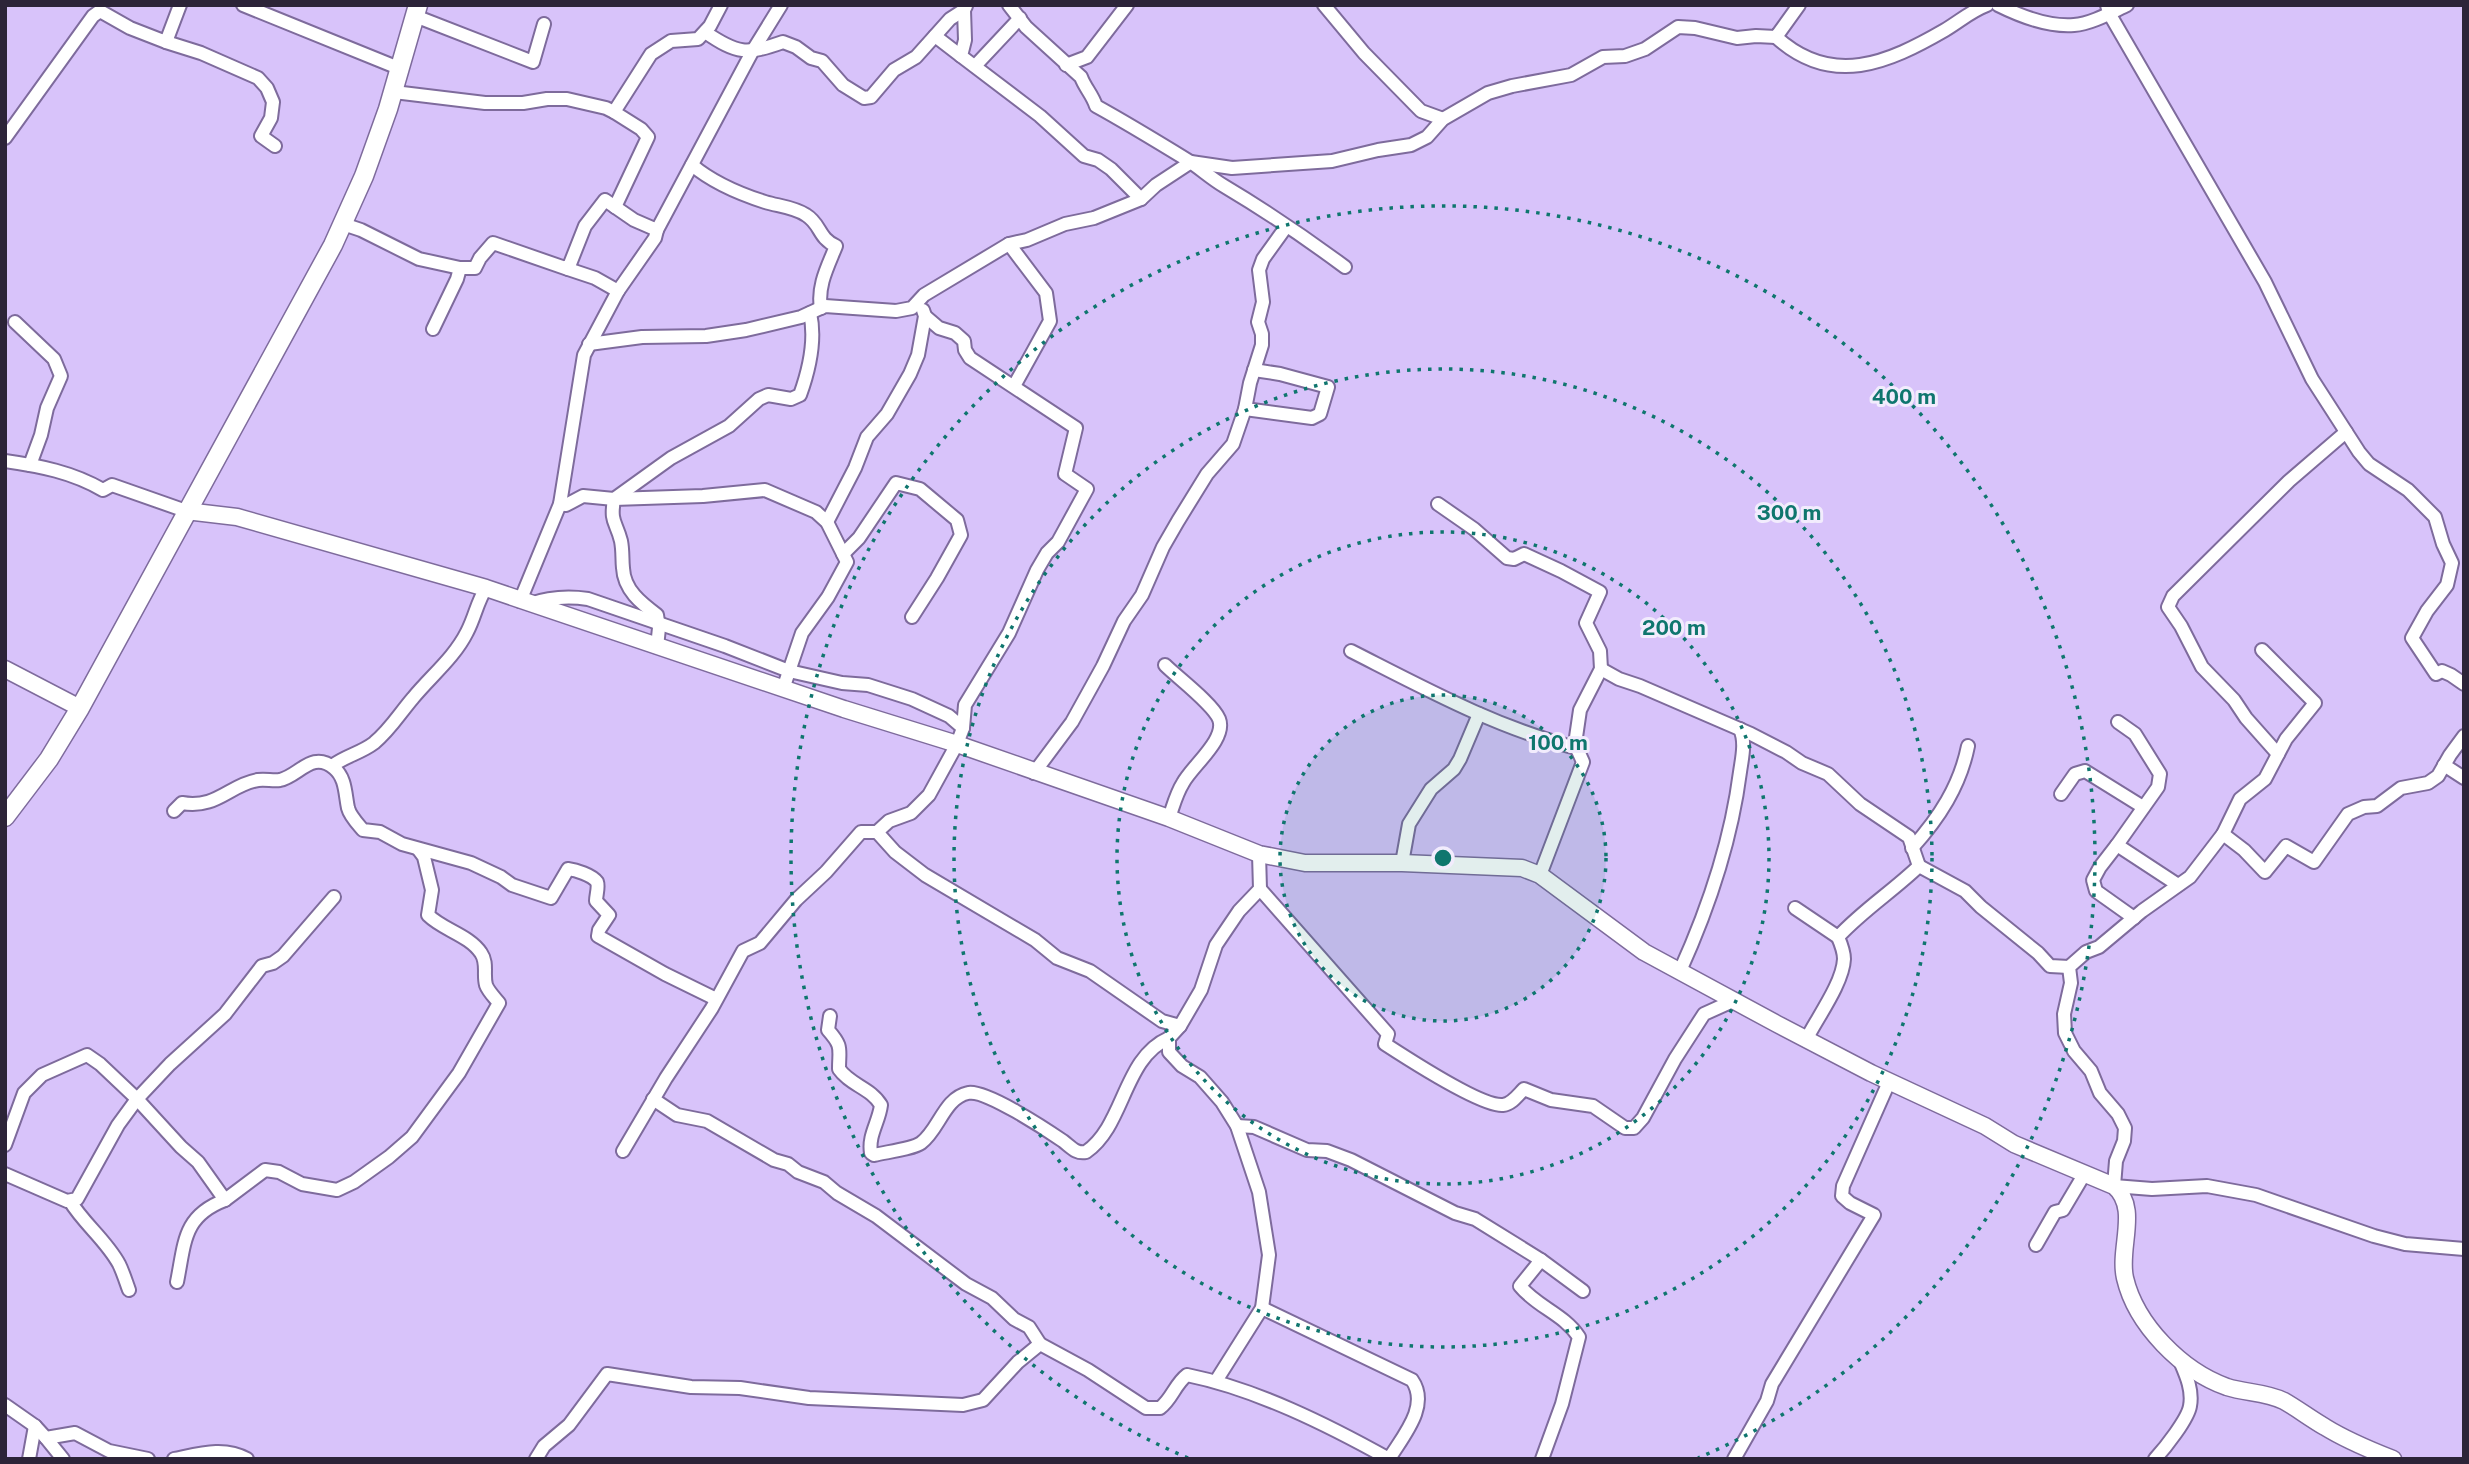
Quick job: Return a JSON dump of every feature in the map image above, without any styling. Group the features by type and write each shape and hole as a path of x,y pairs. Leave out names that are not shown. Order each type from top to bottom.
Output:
{"main road":[{"path":"5,817 49,759 80,708 290,326 343,224 364,176 394,92 417,11"}],"street":[{"path":"166,42 180,5"},
{"path":"243,5 401,69"},
{"path":"614,112 651,54 671,41 698,39 721,5"},
{"path":"525,603 560,505 575,423 580,370 589,344 618,291 655,238 752,52 781,5"},
{"path":"1009,5 1066,65 1081,77 1096,106 1247,198 1345,267"},
{"path":"1066,65 1087,57 1127,5"},
{"path":"1324,5 1364,53 1421,111 1443,119"},
{"path":"1776,37 1799,5"},
{"path":"589,344 642,337 683,338 746,330 836,305 896,311 912,308 924,295 1009,244 1027,240 1065,224 1094,218 1141,199 1156,185 1191,162 1232,167 1332,161 1411,145 1427,138 1443,119 1489,93 1571,75 1603,57 1625,57 1645,50 1678,27 1695,28 1737,38 1776,37 1792,51 1817,61 1838,66 1860,66 1896,57 1947,29 1970,12 1987,5"},
{"path":"1998,5 2047,22 2076,25 2108,9 2127,5"},
{"path":"705,32 728,46 752,52 783,41 810,58 822,61 843,85 864,98 871,97 894,70 916,57 950,19 965,8"},
{"path":"961,56 965,40 965,8"},
{"path":"2108,9 2264,282 2312,379 2346,432 2369,464 2408,491 2435,517 2452,563 2447,585 2422,619 2412,638 2436,674 2442,671 2464,684"},
{"path":"5,138 93,16 100,11 130,28 201,53 258,79 267,88 273,102 271,118 261,136 275,146"},
{"path":"417,11 533,62 544,24"},
{"path":"975,66 1020,18"},
{"path":"935,36 1040,116 1084,156 1098,160 1111,169 1141,199"},
{"path":"394,92 485,103 567,99 614,112 641,129 648,137 615,207"},
{"path":"657,647 657,615 638,602 627,585 619,534 612,522 614,499 671,457 729,426 759,399 768,395 791,399 800,395 808,369 815,310 835,246 822,237 816,223 806,215 739,192 692,165"},
{"path":"568,269 585,226 605,200 634,220 657,230"},
{"path":"343,224 419,259 460,268 475,268 493,243 594,278 618,291"},
{"path":"1034,773 1072,722 1124,621 1142,595 1163,547 1207,474 1233,444 1262,345 1258,322 1263,302 1259,270 1263,259 1286,227"},
{"path":"1009,244 1046,293 1051,321 1014,386"},
{"path":"433,329 460,268"},
{"path":"623,1151 743,951 760,943 796,900 827,872 861,832 877,832 889,821 911,813 929,795 957,744 963,727 965,705 1005,641 1047,552 1058,542 1087,489 1065,474 1076,428 970,358 964,341 955,333 939,328 925,316 920,302"},
{"path":"827,522 855,468 867,437 887,414 910,374 918,355 925,316"},
{"path":"15,322 54,359 61,376 47,408 30,465"},
{"path":"1245,410 1312,418 1320,414 1328,387 1254,370"},
{"path":"2278,754 2234,700 2202,667 2168,603 2288,481 2346,432"},
{"path":"5,461 54,469 86,480 103,490 112,485 186,512 237,517 486,588 657,647 957,744 1169,818 1259,854 1305,863 1402,863 1522,868 1540,875 1644,952 1806,1040 1985,1126 2014,1144 2114,1186 2152,1189 2207,1186 2256,1195 2405,1244 2464,1249"},
{"path":"843,554 859,538 896,483 920,489 957,520 961,535 912,617"},
{"path":"560,505 583,496 614,499 703,496 765,490 807,508 827,522 847,562 828,597 802,633 783,688"},
{"path":"1438,504 1474,529 1507,558 1514,559 1524,554 1561,570 1600,592 1586,623 1600,651 1601,669 1580,710 1574,744 1583,762 1540,875"},
{"path":"332,766 343,757 374,744 396,721 413,697 457,649 467,633 479,598 486,588"},
{"path":"525,603 548,597 579,598 725,646 789,671 879,689 912,699 949,716 963,727"},
{"path":"1601,669 1740,729 1786,752 1802,764 1828,774 1860,804 1909,837 1919,866 1965,891 2050,966 2069,967 2190,877 2223,834 2240,799 2265,779 2286,739 2315,703 2262,650"},
{"path":"1351,651 1479,714 1541,738 1576,748"},
{"path":"1165,665 1209,706 1220,720 1219,734 1182,783 1169,818"},
{"path":"5,669 80,708"},
{"path":"1402,863 1409,824 1431,789 1454,769 1479,714"},
{"path":"2118,722 2135,734 2160,774 2158,787 2093,880 2096,891 2134,918"},
{"path":"1680,971 1703,920 1729,837 1743,748 1740,729"},
{"path":"2223,834 2244,850 2265,872 2286,846 2314,862 2348,814 2364,807 2377,806 2401,788 2428,783 2438,776 2464,736"},
{"path":"1912,848 1931,826 1949,798 1963,769 1968,746"},
{"path":"173,811 182,803 209,803 257,780 281,780 295,774 307,763 320,762 332,766 344,783 348,809 363,830 380,832 402,844 471,863 512,885 551,898 568,869 576,870 596,881 596,901 609,915 598,930 598,936 716,999"},
{"path":"2444,765 2464,778"},
{"path":"2061,794 2075,774 2085,771 2143,807"},
{"path":"877,832 895,852 925,875 1035,940 1057,958 1090,971 1162,1021 1180,1026"},
{"path":"2117,845 2178,885"},
{"path":"177,1282 187,1230 196,1217 212,1205 225,1200 265,1170 279,1172 302,1184 337,1191 389,1157 412,1136 459,1073 499,1003 486,986 483,955 472,943 436,923 428,915 432,890 424,857 418,849"},
{"path":"1259,854 1260,890 1388,1034 1385,1044 1429,1073 1492,1104 1505,1105 1515,1100 1524,1089 1552,1100 1593,1106 1625,1128 1634,1128 1643,1118 1675,1059 1704,1014 1735,1000"},
{"path":"1838,937 1877,900 1896,888 1919,866"},
{"path":"830,1016 828,1030 839,1044 841,1052 839,1069 848,1080 871,1093 881,1105 873,1125 870,1153 874,1155 920,1144 957,1098 969,1092 996,1101 1032,1121 1075,1151 1086,1152 1110,1123 1124,1091 1142,1063 1157,1043 1169,1038 1180,1026 1201,990 1216,945 1239,911 1260,890"},
{"path":"70,1201 77,1199 86,1186 118,1125 138,1099 170,1064 225,1014 262,966 283,956 334,897"},
{"path":"1795,908 1838,937 1844,955 1832,993 1806,1040"},
{"path":"2069,967 2071,983 2064,1014 2065,1033 2125,1128 2124,1141 2116,1161 2114,1186 2122,1194 2128,1221 2122,1254 2125,1278 2136,1306 2166,1348 2180,1362 2204,1378 2231,1388 2266,1394 2282,1400 2326,1428 2393,1459"},
{"path":"1169,1038 1169,1052 1182,1066 1200,1077 1222,1102 1237,1126 1259,1192 1269,1255 1262,1308 1216,1381"},
{"path":"5,1146 24,1093 42,1075 87,1055 138,1099 172,1138 198,1162 225,1200"},
{"path":"1734,1459 1767,1401 1772,1384 1874,1215 1842,1196 1843,1186 1889,1082"},
{"path":"653,1100 677,1115 707,1121 774,1160 824,1182 886,1223 966,1284 992,1298 1014,1319 1029,1327 1040,1344 1088,1370 1146,1408 1160,1408 1187,1375 1216,1381 1296,1412 1389,1459 1419,1404 1418,1389 1412,1380 1262,1308"},
{"path":"1237,1126 1254,1127 1307,1150 1327,1151 1351,1160 1455,1213 1475,1219 1541,1260 1583,1291"},
{"path":"2036,1245 2055,1212 2063,1210 2085,1173"},
{"path":"5,1174 70,1201 79,1216 119,1264 130,1290"},
{"path":"1541,1260 1520,1286 1529,1297 1574,1328 1580,1337 1562,1404 1542,1459"},
{"path":"536,1459 544,1447 569,1425 607,1374 691,1387 740,1388 809,1398 963,1405 983,1400 1018,1362 1040,1344"},
{"path":"2155,1459 2168,1445 2190,1407 2187,1376 2180,1362"},
{"path":"5,1405 35,1426 63,1459"},
{"path":"29,1459 35,1426"},
{"path":"46,1438 75,1433 109,1451 148,1459"},
{"path":"174,1459 224,1451 236,1452 247,1459"}]}
